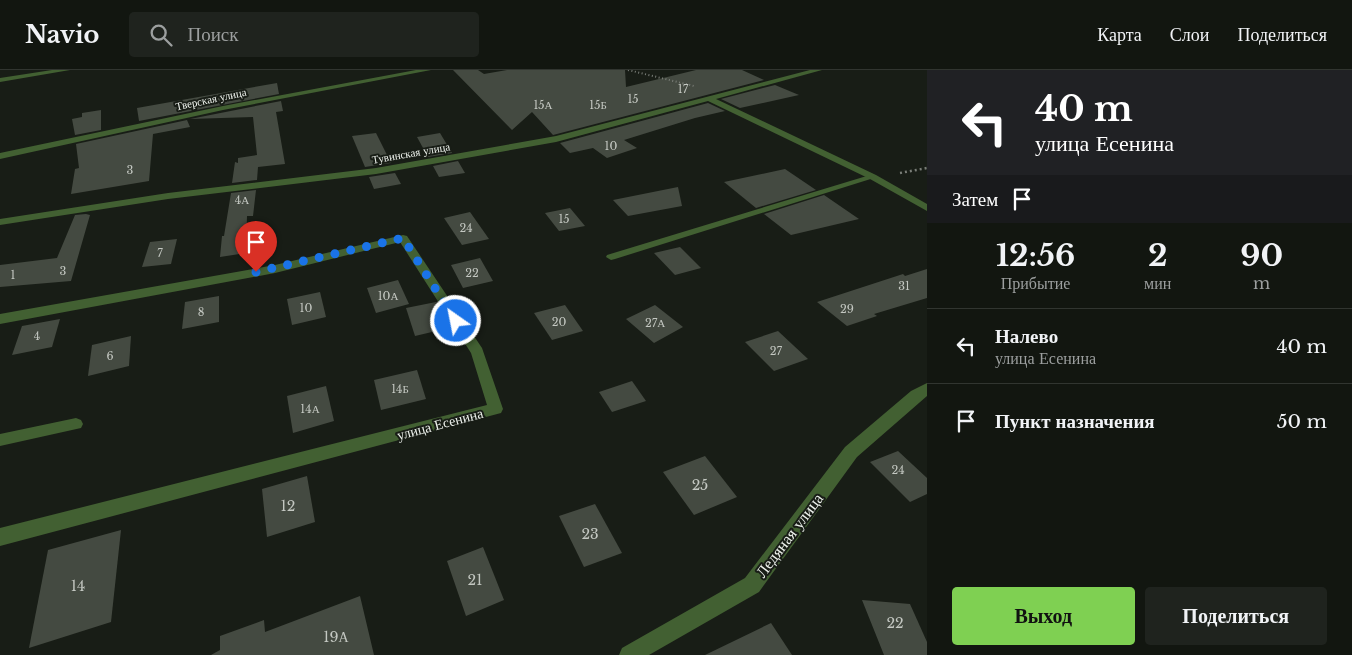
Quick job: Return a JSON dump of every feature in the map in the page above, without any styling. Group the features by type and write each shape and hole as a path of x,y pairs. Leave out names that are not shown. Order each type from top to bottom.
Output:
{"street":[{"path":"0,80 66,70"},
{"name":"Тверская улица","path":"0,156 223,108 427,70"},
{"name":"Тувинская улица","path":"0,222 168,196 385,170 556,139 818,70"},
{"path":"709,99 873,177 927,208"},
{"name":"улица Есенина","path":"0,319 274,269 403,238 476,352 496,409 0,537"},
{"name":"Ледяная улица","path":"629,655 752,584 852,452 916,395 927,389"}],"lane":[{"path":"611,257 873,177"},
{"path":"0,440 76,424"}],"path":[{"path":"628,70 692,86 700,89 709,99"}],"building":[{"path":"453,70 478,70 484,74 507,70 625,70 626,87 696,70 742,70 764,80 553,135 532,112 512,130"},
{"path":"277,83 279,94 139,121 137,108"},
{"path":"775,85 799,95 740,108 721,99"},
{"path":"281,101 283,111 276,112 285,164 258,167 257,180 232,183 235,162 238,163 238,158 257,155 253,117 190,119"},
{"path":"708,103 725,111 695,118 624,140 637,148 607,158 593,148 570,153 560,143"},
{"path":"101,110 101,130 75,135 72,119 82,117 82,113"},
{"path":"187,120 190,127 153,134 149,181 71,194 75,169 79,168 76,144"},
{"path":"376,133 391,163 365,167 352,136"},
{"path":"440,133 452,153 428,157 417,137"},
{"path":"458,161 465,173 439,177 433,166"},
{"path":"785,169 816,190 756,208 724,182"},
{"path":"395,173 401,184 374,189 369,177"},
{"path":"678,187 682,206 628,216 613,200"},
{"path":"256,190 253,216 247,216 246,253 220,257 222,236 224,236 231,193"},
{"path":"824,195 859,219 791,235 764,214"},
{"path":"570,208 585,226 559,231 545,213"},
{"path":"470,212 489,239 462,245 444,218"},
{"path":"75,215 90,215 71,281 0,287 0,265 57,258"},
{"path":"177,239 171,264 142,267 150,242"},
{"path":"680,247 701,268 675,275 654,253"},
{"path":"480,258 493,281 463,288 451,265"},
{"path":"927,269 927,298 874,314 877,316 847,326 817,302 903,274 905,276"},
{"path":"398,280 409,304 376,313 367,288"},
{"path":"320,292 326,317 292,325 287,299"},
{"path":"219,296 219,322 182,329 185,302"},
{"path":"436,302 449,328 415,336 406,308"},
{"path":"565,305 583,331 552,340 534,313"},
{"path":"655,305 683,327 654,343 626,319"},
{"path":"60,319 52,347 12,355 22,326"},
{"path":"778,331 808,359 774,371 745,342"},
{"path":"131,336 129,366 88,376 92,345"},
{"path":"417,370 426,399 381,410 374,380"},
{"path":"632,381 646,401 612,412 599,392"},
{"path":"326,386 334,421 293,433 287,396"},
{"path":"898,451 927,478 927,494 910,502 870,462"},
{"path":"705,456 737,497 694,515 663,472"},
{"path":"307,476 315,522 267,537 262,489"},
{"path":"595,504 622,553 584,567 559,516"},
{"path":"121,530 111,622 29,648 48,550"},
{"path":"483,547 504,600 466,616 447,561"},
{"path":"360,596 374,655 211,655 220,650 220,636 264,620 265,632"},
{"path":"862,600 910,604 927,642 927,655 884,655"},
{"path":"771,623 792,655 705,655"}],"route":[{"path":"256,272 403,238 456,321"}]}
